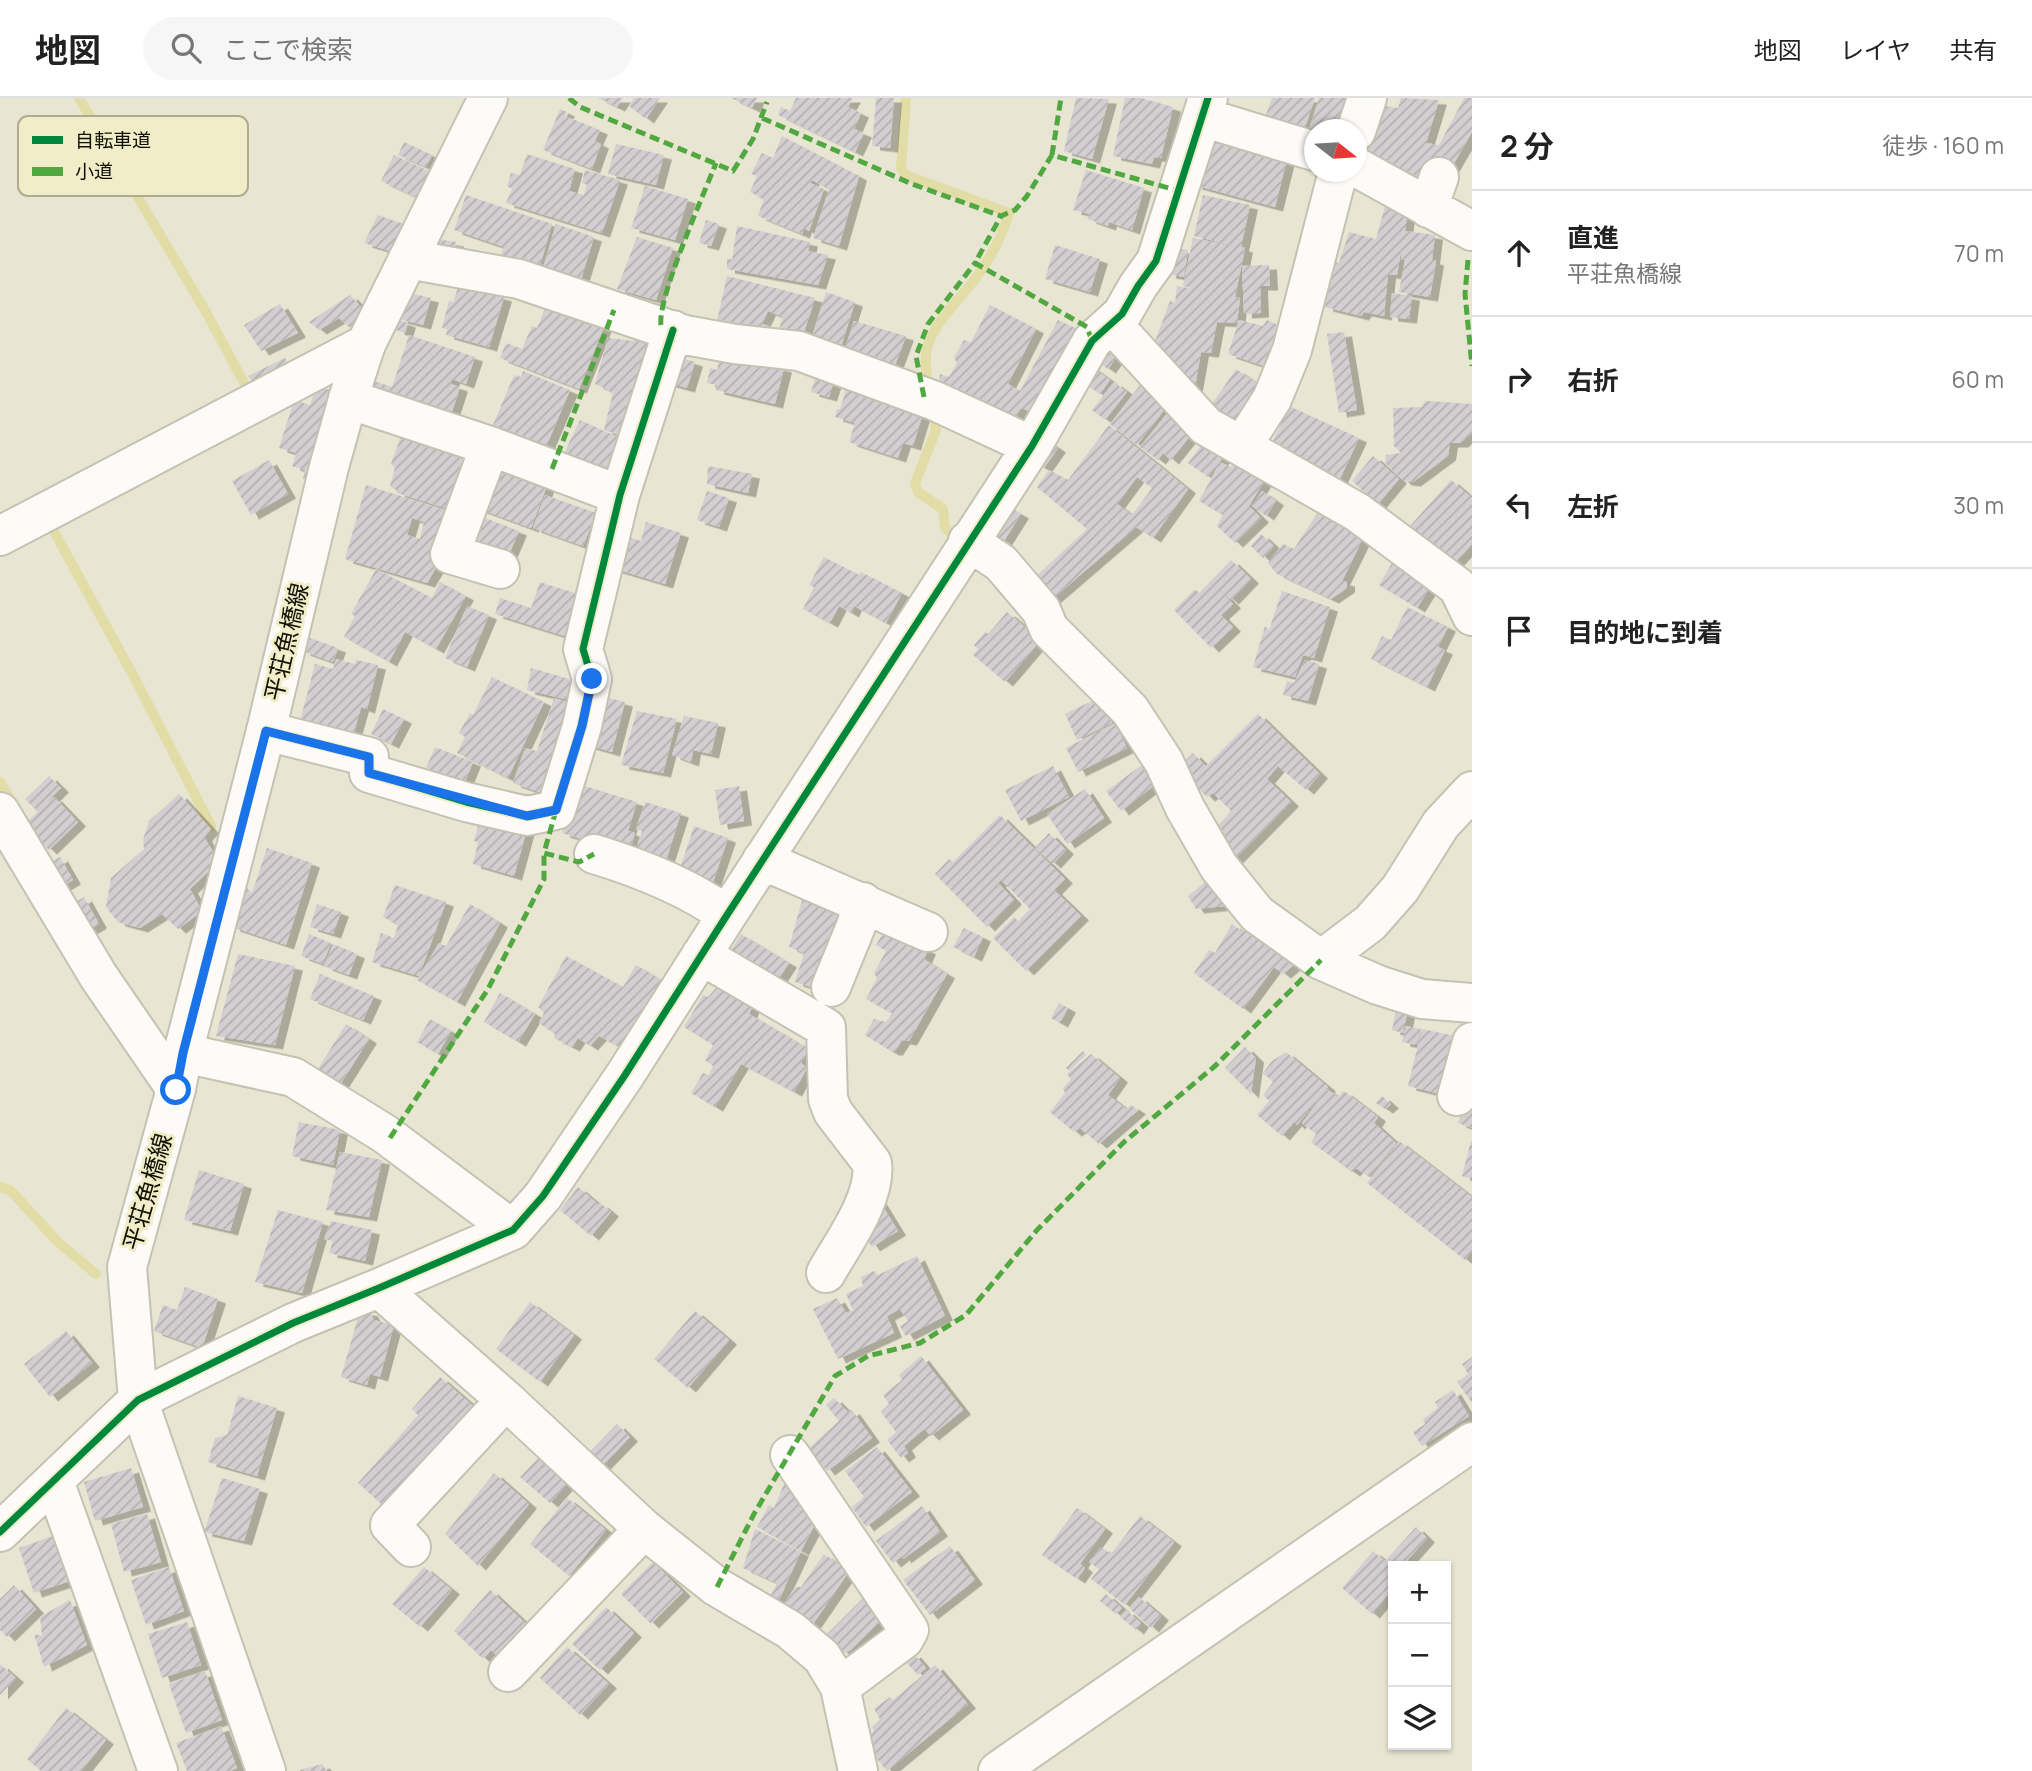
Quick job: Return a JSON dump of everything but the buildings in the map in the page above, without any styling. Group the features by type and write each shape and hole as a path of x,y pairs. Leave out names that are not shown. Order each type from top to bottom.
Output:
{"street":[{"name":"平荘魚橋線","path":"263,1770 138,1400 127,1267 176,1090 183,1053 348,398 366,344 488,98"},
{"path":"1360,119 1367,98"},
{"path":"0,1532 138,1400 293,1323 513,1230 543,1196 618,1086 968,541 1032,446 1092,341 1112,324 1129,304 1156,261 1205,107 1304,147"},
{"path":"1367,171 1434,193 1470,234"},
{"path":"1242,446 1272,399 1292,350 1335,182"},
{"path":"408,259 519,279 685,335 799,351 929,399 1032,446"},
{"path":"1112,324 1206,426 1356,512 1467,590"},
{"path":"266,731 369,757 369,773 467,802 527,816 556,810 582,726 592,679 583,649 621,495 673,330"},
{"path":"0,536 366,344"},
{"path":"348,398 490,446 621,495"},
{"path":"490,446 450,554 499,569"},
{"path":"968,541 1001,563 1041,610 1049,629 1130,710 1164,762 1185,808 1219,867 1257,914 1321,960 1378,985 1422,999 1472,1003"},
{"path":"1321,960 1370,923 1400,889 1441,824 1472,791"},
{"path":"0,812 99,977 176,1090"},
{"path":"594,854 702,897 727,915"},
{"path":"762,860 928,932"},
{"path":"831,987 863,902"},
{"path":"701,955 826,1028 828,1099 833,1112 872,1163 873,1172 862,1207 825,1273"},
{"path":"1457,1096 1472,1042"},
{"path":"183,1053 293,1077 385,1134 513,1230"},
{"path":"379,1288 506,1400 644,1529 717,1587 790,1630 822,1657 840,1687 858,1771"},
{"path":"411,1547 390,1525 506,1400"},
{"path":"998,1771 1472,1441"},
{"path":"790,1455 909,1630 904,1639 840,1687"},
{"path":"54,1481 158,1771"},
{"path":"509,1672 644,1529"}],"waterway":[{"path":"79,98 90,116"},
{"path":"906,98 901,168 905,175 1009,213 987,262 930,339 926,359 930,391"},
{"path":"137,196 206,312 250,394"},
{"path":"933,411 936,430 915,483 918,492 943,509 945,527 953,537"},
{"path":"51,526 134,677 211,826"},
{"path":"0,782 14,805"},
{"path":"0,1187 10,1190 58,1242 96,1274"}],"marked path":[{"path":"569,98 580,107 733,171 753,139 767,102"},
{"path":"1052,155 1061,98"},
{"path":"762,118 912,184 1001,216"},
{"path":"1092,341 1087,327 975,263 1001,216 1015,210 1027,196 1052,155 1179,191"},
{"path":"661,325 673,270 716,163"},
{"path":"1468,260 1465,294 1472,366"},
{"path":"924,397 916,356 928,324 975,263 982,267"},
{"path":"552,469 614,310"},
{"path":"556,810 544,853 579,862 594,854"},
{"path":"390,1138 488,989 544,879 544,853"},
{"path":"717,1587 754,1514 835,1376 868,1356 920,1343 966,1315 1037,1230 1124,1142 1215,1066 1321,960"}],"cycle path":[{"path":"0,1532 138,1400 293,1323 513,1230 543,1196 625,1075 1032,446 1092,341 1122,314 1156,261 1208,98"},
{"path":"266,731 369,757 369,773 466,802 527,816 556,810 582,726 592,679 583,649 620,495 673,330"}],"route":[{"path":"176,1090 183,1053 266,731 369,757 369,773 467,802 527,816 556,810 582,726 592,679"}]}
